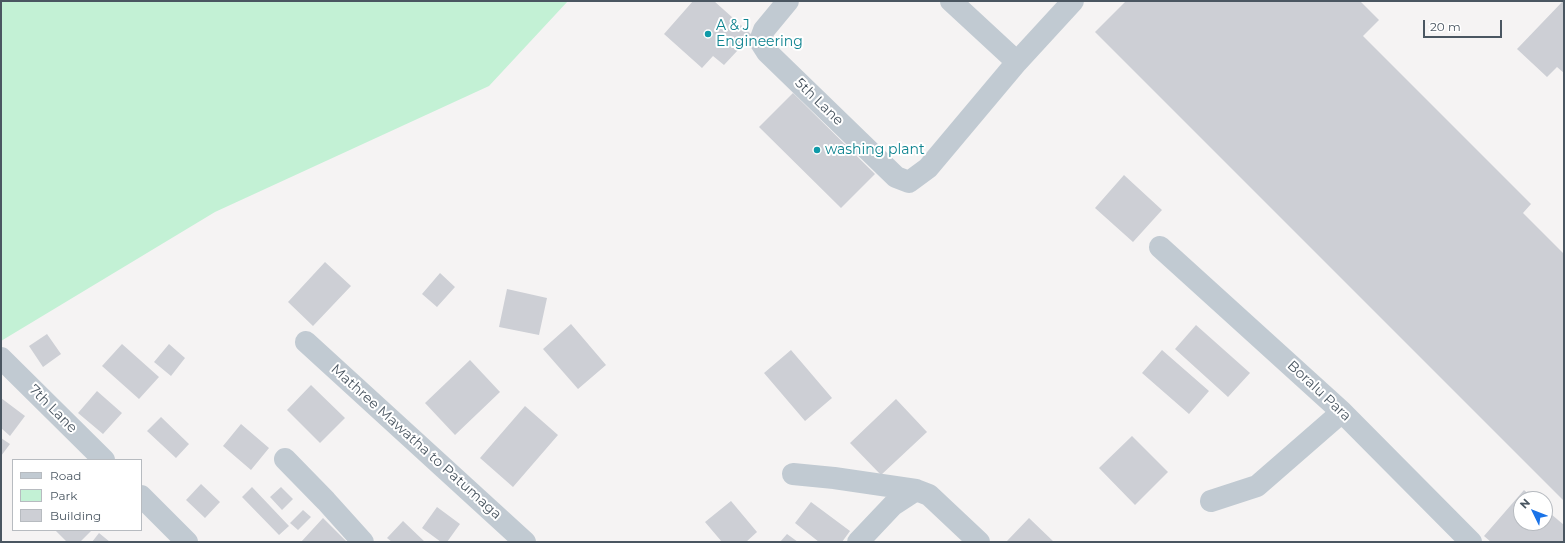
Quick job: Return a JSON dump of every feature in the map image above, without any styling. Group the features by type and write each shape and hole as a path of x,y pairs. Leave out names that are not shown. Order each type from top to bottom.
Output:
{"street":[{"name":"5th Lane","path":"788,1 764,30 760,41 767,52 896,176 909,182 928,168 1017,62"},
{"path":"951,1 1017,62 1072,1"},
{"name":"Boralu Para","path":"1160,247 1342,412 1471,542"},
{"name":"Mathree Mawatha to Patumaga","path":"306,342 525,542"},
{"name":"7th Lane","path":"1,358 103,459"},
{"path":"1211,501 1257,486 1342,412"},
{"path":"285,459 363,542"},
{"path":"793,474 834,478 916,490 929,495 979,542"},
{"path":"858,542 893,505 916,490"},
{"path":"142,497 187,542"}],"green space":[{"path":"1,1 568,1 489,86 215,212 1,341"}],"building":[{"name":"A & J Engineering","path":"693,1 714,1 752,35 724,65 713,56 702,68 664,34"},
{"path":"1126,1 1360,1 1379,20 1363,36 1531,204 1523,213 1564,254 1564,501 1095,32"},
{"path":"1563,1 1564,73 1557,67 1547,77 1517,49"},
{"name":"washing plant","path":"793,93 875,174 841,208 759,127"},
{"path":"1124,175 1162,210 1133,242 1095,208"},
{"path":"325,262 351,286 313,326 288,302"},
{"path":"440,273 455,287 437,307 422,294"},
{"path":"507,289 547,298 539,335 499,327"},
{"path":"571,324 606,365 578,389 543,349"},
{"path":"1196,325 1250,373 1228,397 1175,349"},
{"path":"47,334 61,354 43,367 29,346"},
{"path":"122,344 159,377 139,399 102,366"},
{"path":"169,344 185,358 171,376 154,362"},
{"path":"791,350 832,398 805,421 764,373"},
{"path":"1162,350 1209,391 1189,414 1142,373"},
{"path":"470,360 500,392 455,435 425,403"},
{"path":"311,385 345,418 320,443 287,410"},
{"path":"97,391 122,413 103,434 78,413"},
{"path":"1,398 25,416 10,436 1,428"},
{"path":"896,399 927,432 881,475 850,443"},
{"path":"525,406 558,435 513,487 480,458"},
{"path":"161,417 189,444 176,458 147,431"},
{"path":"241,424 269,448 251,470 223,446"},
{"path":"1132,436 1168,472 1135,505 1099,468"},
{"path":"1,438 10,444 1,456"},
{"path":"201,484 220,502 205,518 186,500"},
{"path":"252,487 289,526 279,535 242,497"},
{"path":"281,487 293,499 282,510 270,497"},
{"path":"731,501 757,532 746,542 722,542 705,522"},
{"path":"811,502 850,531 842,542 819,542 795,523"},
{"path":"1513,503 1513,531 1553,531 1553,516 1564,525 1564,542 1491,542 1484,536"},
{"path":"437,507 460,524 447,542 441,542 422,528"},
{"path":"303,510 311,517 298,530 290,523"},
{"path":"323,518 347,542 301,542"},
{"path":"1029,518 1054,542 1007,541"},
{"path":"403,521 425,542 392,542 387,538"},
{"path":"56,531 91,531 80,542 67,542"},
{"path":"99,533 110,542 92,542"},
{"path":"787,534 798,542 780,542"}],"place":[{"name":"A & J Engineering","path":"708,34"},
{"name":"washing plant","path":"817,150"}]}
